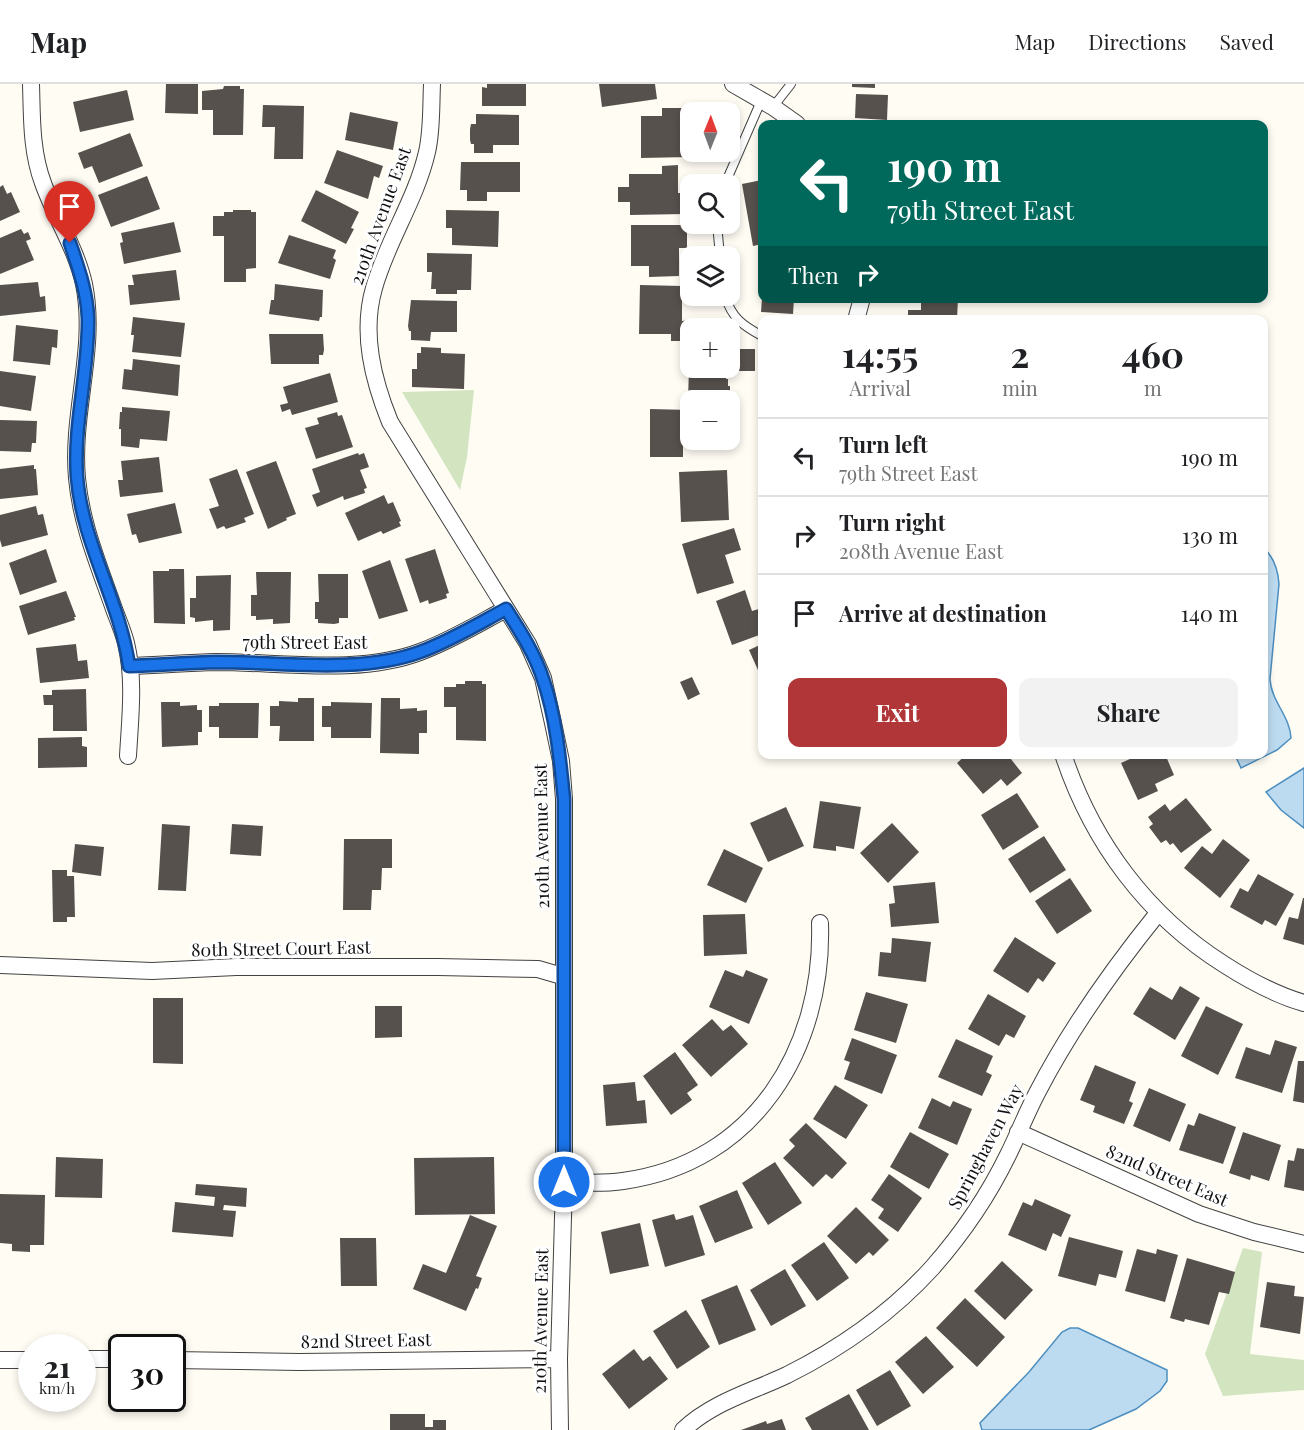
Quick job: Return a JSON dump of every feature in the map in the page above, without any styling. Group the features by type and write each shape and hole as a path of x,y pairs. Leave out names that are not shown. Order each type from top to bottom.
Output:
{"street":[{"path":"31,84 33,137 42,181 70,243 84,283 88,318 76,438 77,478 83,521 126,642 131,677 128,756"},
{"name":"210th Avenue East","path":"432,84 427,151 414,194 373,289 368,332 377,390 390,422 528,644 543,678 561,761 564,832 562,976 564,1182 559,1359 560,1430"},
{"path":"733,84 791,120"},
{"name":"79th Street East","path":"129,666 216,662 336,665 381,662 420,653 470,630 506,609"},
{"path":"1066,759 1089,818 1116,863 1158,913 1205,953 1235,972 1304,1003"},
{"name":"Springhaven Way","path":"683,1430 719,1403 820,1358 860,1332 904,1296 932,1268 985,1198 1037,1093 1072,1031 1104,983 1158,913"},
{"path":"564,1182 597,1184 663,1173 695,1159 746,1123 765,1103 783,1077 802,1040 818,985 820,923"},
{"name":"80th Street Court East","path":"0,965 152,971 236,967 438,967 538,969 562,976"},
{"name":"82nd Street East","path":"1018,1132 1199,1214 1254,1232 1304,1244"},
{"name":"82nd Street East","path":"186,1360 300,1362 559,1359"},
{"path":"0,1360 18,1360"}],"lane":[{"path":"759,120 767,104 791,84"},
{"path":"730,174 758,121"},
{"path":"729,306 743,326 758,334"}],"green space":[{"path":"474,390 467,457 460,490 402,392"},
{"path":"1243,1248 1262,1252 1250,1354 1304,1360 1304,1390 1223,1396 1205,1354"}],"water":[{"path":"1268,553 1275,564 1279,584 1270,679 1291,738 1268,754"},
{"path":"1237,759 1259,759 1241,768"},
{"path":"1304,768 1304,828 1281,810 1266,792"},
{"path":"1070,1328 1078,1328 1167,1370 1167,1381 1160,1391 1136,1409 1089,1430 982,1430 980,1423 1029,1372 1062,1332"}],"building":[{"path":"166,84 198,84 198,114 165,113"},
{"path":"487,84 526,84 526,106 482,106 482,87 487,88"},
{"path":"599,84 655,84 657,99 602,107"},
{"path":"852,84 875,84 875,88 852,87"},
{"path":"224,86 240,86 240,89 244,89 243,135 213,135 213,110 202,110 202,91 223,89"},
{"path":"127,90 134,120 80,132 73,102"},
{"path":"856,94 888,95 887,120 855,118"},
{"path":"263,105 304,106 303,159 274,159 275,127 262,127"},
{"path":"662,108 680,108 680,157 641,158 641,116 662,116"},
{"path":"350,112 398,122 393,150 345,140"},
{"path":"476,114 519,115 519,145 493,145 493,153 474,153 474,144 471,144 470,140 470,129 471,124 476,124"},
{"path":"130,133 143,166 99,183 92,166 84,169 78,153"},
{"path":"337,150 383,166 379,178 374,176 368,199 324,183"},
{"path":"461,162 520,162 520,192 487,192 487,201 467,201 467,190 460,190"},
{"path":"678,165 680,214 630,215 630,202 618,202 618,187 629,187 629,174 662,174 662,166"},
{"path":"147,176 160,209 111,227 98,195"},
{"path":"758,181 758,245 753,246 742,184"},
{"path":"3,185 7,194 11,192 20,212 0,221 0,187"},
{"path":"316,190 359,212 346,244 301,221"},
{"path":"233,210 256,212 256,268 246,269 246,282 224,282 224,236 213,236 213,216 224,216 224,212 233,212"},
{"path":"446,210 499,211 498,247 452,245 452,228 446,228"},
{"path":"174,222 181,252 124,264 120,243 123,242 121,233"},
{"path":"631,225 680,225 680,234 687,234 687,246 679,248 679,276 649,277 649,266 631,266"},
{"path":"21,229 24,234 28,232 31,239 26,241 34,260 0,274 0,238"},
{"path":"289,235 336,250 333,258 336,260 330,279 278,263"},
{"path":"427,253 472,254 471,290 457,290 457,294 436,294 436,289 431,289 432,272 427,272"},
{"path":"176,270 180,300 130,305 128,285 134,285 132,275"},
{"path":"38,282 40,297 45,296 46,311 0,316 0,285"},
{"path":"275,284 323,290 322,317 319,321 269,314 271,300 274,300"},
{"path":"640,285 680,286 682,318 680,318 680,341 671,341 671,334 639,334"},
{"path":"411,300 457,301 457,332 431,332 430,341 411,340 411,331 408,326"},
{"path":"762,303 794,303 793,314 761,312"},
{"path":"921,303 958,303 957,315 908,315 908,310 921,310"},
{"path":"133,317 185,323 181,357 132,352"},
{"path":"16,325 58,330 57,348 52,347 50,365 13,361"},
{"path":"269,334 323,334 324,350 323,355 319,355 319,364 271,364"},
{"path":"421,347 441,348 441,353 465,354 464,389 412,387 412,369 417,369 417,353 421,353"},
{"path":"740,349 755,349 755,371 740,371"},
{"path":"133,359 180,365 178,396 122,389 124,369 132,370"},
{"path":"0,371 36,376 31,411 0,406"},
{"path":"330,373 338,402 292,415 290,409 282,412 280,405 288,403 283,387"},
{"path":"689,378 726,378 730,386 730,390 688,390"},
{"path":"122,407 170,411 167,441 140,439 139,448 121,446 121,429 119,429"},
{"path":"650,409 680,410 680,450 683,450 683,457 650,457"},
{"path":"337,412 338,416 342,415 353,447 316,459 305,428 319,424 317,418"},
{"path":"0,420 37,421 36,443 32,443 31,452 0,451"},
{"path":"358,453 359,455 364,453 369,467 360,470 367,488 364,489 365,493 344,500 343,496 317,507 312,495 320,492 312,469"},
{"path":"159,457 163,492 120,497 118,480 123,480 121,461"},
{"path":"276,461 296,514 268,529 246,472"},
{"path":"34,465 38,495 0,499 0,469"},
{"path":"237,469 254,514 244,518 246,522 226,529 224,526 217,529 209,509 219,506 209,479"},
{"path":"727,470 729,520 681,522 679,472"},
{"path":"384,495 388,504 393,502 401,526 383,534 381,531 358,541 345,513"},
{"path":"175,503 182,533 139,543 136,534 132,535 127,514"},
{"path":"36,506 38,515 43,514 48,535 2,547 0,515"},
{"path":"734,528 741,550 725,555 734,583 697,594 682,544"},
{"path":"46,549 57,582 20,595 9,563"},
{"path":"435,549 449,593 446,594 447,598 429,604 428,600 420,603 405,559"},
{"path":"390,560 408,611 379,619 362,571"},
{"path":"169,569 184,569 185,624 154,623 153,571 169,571"},
{"path":"256,572 291,572 290,623 273,624 273,619 256,620 256,616 251,616 251,595 257,595"},
{"path":"318,574 348,574 348,618 339,618 339,623 318,623 318,619 315,619 315,602 319,602"},
{"path":"231,575 230,630 213,631 213,620 195,622 195,618 190,617 190,598 196,598 196,576"},
{"path":"745,590 752,611 758,609 758,635 732,645 716,601"},
{"path":"66,591 76,617 74,617 75,620 28,635 19,606"},
{"path":"76,644 78,661 87,660 89,678 40,683 36,648"},
{"path":"758,646 758,670 749,650"},
{"path":"692,677 700,694 688,700 680,682"},
{"path":"465,681 482,681 482,684 486,684 486,741 456,740 456,707 444,707 444,687 456,687 456,684 465,684"},
{"path":"86,689 87,731 53,731 53,705 44,705 43,695 52,695 52,690"},
{"path":"298,698 314,698 314,741 279,741 280,726 270,726 270,706 279,706 279,701 298,702"},
{"path":"381,698 400,698 400,709 427,710 427,733 419,733 419,754 380,753"},
{"path":"161,702 180,702 180,706 197,705 197,710 202,710 202,732 198,732 198,745 162,747"},
{"path":"331,702 372,703 371,738 331,738 331,727 322,727 322,706 331,706"},
{"path":"219,703 259,703 258,738 219,738 219,727 209,727 209,706 219,706"},
{"path":"82,737 82,746 87,747 87,767 38,768 38,738"},
{"path":"961,759 1011,759 1022,773 1007,786 1001,779 983,794 957,763"},
{"path":"1130,759 1167,759 1174,775 1155,784 1158,791 1138,800 1121,763"},
{"path":"1017,793 1039,827 1003,850 981,815"},
{"path":"1186,798 1212,830 1181,853 1173,843 1170,845 1166,840 1161,843 1149,827 1153,824 1148,817 1165,804 1170,811"},
{"path":"820,801 861,807 854,849 836,846 836,851 813,848"},
{"path":"786,807 804,846 768,862 750,823"},
{"path":"892,823 919,852 888,883 860,853"},
{"path":"162,824 190,826 186,891 158,890"},
{"path":"232,824 263,826 261,856 230,854"},
{"path":"1044,836 1066,870 1030,893 1008,859"},
{"path":"344,839 392,839 392,868 382,868 381,890 372,890 371,910 343,910"},
{"path":"1223,839 1250,860 1220,898 1184,868 1202,846 1212,854"},
{"path":"75,844 104,847 101,876 72,872"},
{"path":"724,849 763,868 746,903 707,885"},
{"path":"52,870 67,870 67,876 74,876 75,917 67,917 67,922 53,922"},
{"path":"1258,874 1294,894 1276,926 1265,920 1262,925 1230,907 1240,888 1248,892"},
{"path":"1070,878 1092,911 1057,934 1035,901"},
{"path":"935,882 939,923 891,927 889,904 895,903 893,886"},
{"path":"1303,898 1304,945 1283,939 1289,917 1298,919"},
{"path":"745,914 747,954 704,956 703,915"},
{"path":"1015,937 1056,963 1043,982 1038,978 1028,993 993,971"},
{"path":"892,938 931,942 926,982 878,976 880,952 891,953"},
{"path":"725,970 743,977 746,970 768,979 749,1024 709,1007"},
{"path":"1180,986 1200,998 1175,1040 1133,1014 1150,987 1172,1000"},
{"path":"866,992 908,1004 896,1043 854,1030"},
{"path":"988,994 1026,1016 1014,1038 1006,1034 999,1046 968,1029"},
{"path":"153,998 183,998 183,1064 153,1063"},
{"path":"375,1006 402,1006 402,1037 375,1038"},
{"path":"1206,1006 1243,1024 1218,1075 1181,1056"},
{"path":"712,1019 723,1031 731,1025 748,1044 711,1077 682,1045"},
{"path":"852,1038 897,1055 882,1094 844,1079 850,1062 844,1060"},
{"path":"956,1039 993,1056 986,1072 992,1075 982,1096 938,1077"},
{"path":"1275,1040 1297,1047 1282,1093 1235,1078 1246,1047 1270,1055"},
{"path":"675,1052 698,1085 687,1093 692,1100 671,1115 643,1076"},
{"path":"1298,1061 1304,1061 1304,1103 1293,1101"},
{"path":"1095,1065 1136,1082 1129,1101 1133,1103 1124,1124 1093,1112 1095,1106 1080,1100"},
{"path":"635,1082 637,1101 645,1100 647,1123 606,1126 603,1085"},
{"path":"835,1085 868,1105 846,1139 813,1119"},
{"path":"1149,1088 1186,1104 1170,1142 1133,1126"},
{"path":"932,1098 950,1107 953,1101 972,1109 957,1145 918,1128"},
{"path":"1199,1113 1236,1127 1223,1164 1179,1150 1188,1124 1194,1126"},
{"path":"806,1123 847,1163 832,1179 826,1174 813,1187 783,1158 795,1146 789,1140"},
{"path":"910,1132 949,1154 929,1189 890,1167"},
{"path":"1243,1132 1281,1145 1269,1181 1251,1175 1250,1180 1229,1173"},
{"path":"1297,1148 1304,1149 1304,1191 1284,1187 1288,1160 1294,1161"},
{"path":"56,1157 103,1159 102,1198 55,1197"},
{"path":"494,1157 495,1214 415,1215 414,1158"},
{"path":"775,1162 802,1203 768,1225 742,1183"},
{"path":"889,1174 922,1198 898,1232 878,1218 884,1209 871,1200"},
{"path":"196,1184 247,1188 246,1207 224,1205 223,1210 236,1211 233,1237 172,1232 175,1202 214,1206 215,1197 195,1195"},
{"path":"737,1190 753,1228 715,1243 699,1206"},
{"path":"0,1194 45,1195 44,1245 30,1245 30,1252 12,1251 12,1244 0,1243"},
{"path":"1035,1199 1071,1215 1061,1237 1053,1233 1046,1251 1008,1235 1023,1202 1032,1206"},
{"path":"856,1207 889,1240 873,1256 869,1252 856,1264 827,1236"},
{"path":"674,1214 676,1220 693,1215 705,1255 665,1267 652,1220"},
{"path":"470,1215 497,1226 476,1276 482,1278 478,1289 476,1288 466,1311 413,1289 423,1264 446,1273"},
{"path":"640,1223 649,1266 610,1274 601,1232"},
{"path":"1069,1237 1123,1251 1116,1278 1099,1274 1096,1286 1058,1276"},
{"path":"340,1238 376,1238 377,1286 341,1286"},
{"path":"824,1242 849,1278 817,1301 791,1265"},
{"path":"1137,1249 1156,1254 1157,1249 1178,1255 1165,1302 1125,1291"},
{"path":"1187,1258 1235,1272 1229,1294 1219,1292 1209,1325 1170,1318"},
{"path":"1002,1261 1033,1290 1005,1320 974,1291"},
{"path":"785,1269 806,1306 771,1326 750,1290"},
{"path":"1267,1282 1295,1286 1294,1296 1304,1297 1300,1334 1260,1327"},
{"path":"737,1285 756,1330 719,1345 701,1300"},
{"path":"965,1298 1005,1337 977,1367 936,1328"},
{"path":"686,1310 710,1347 677,1369 653,1331"},
{"path":"926,1336 954,1367 923,1394 895,1362"},
{"path":"634,1349 643,1361 650,1356 668,1379 629,1409 602,1374"},
{"path":"890,1370 911,1406 877,1426 856,1390"},
{"path":"849,1394 869,1430 812,1430 805,1418"},
{"path":"390,1414 425,1414 425,1427 433,1427 433,1420 446,1420 446,1430 390,1430"},
{"path":"782,1419 786,1430 741,1430 766,1421 767,1424"}],"route":[{"path":"70,243 84,283 88,318 76,438 77,478 83,521 126,642 129,666 216,662 336,665 381,662 420,653 470,630 506,609 528,644 543,678 554,723 561,761 564,799 562,976 564,1182"}]}
